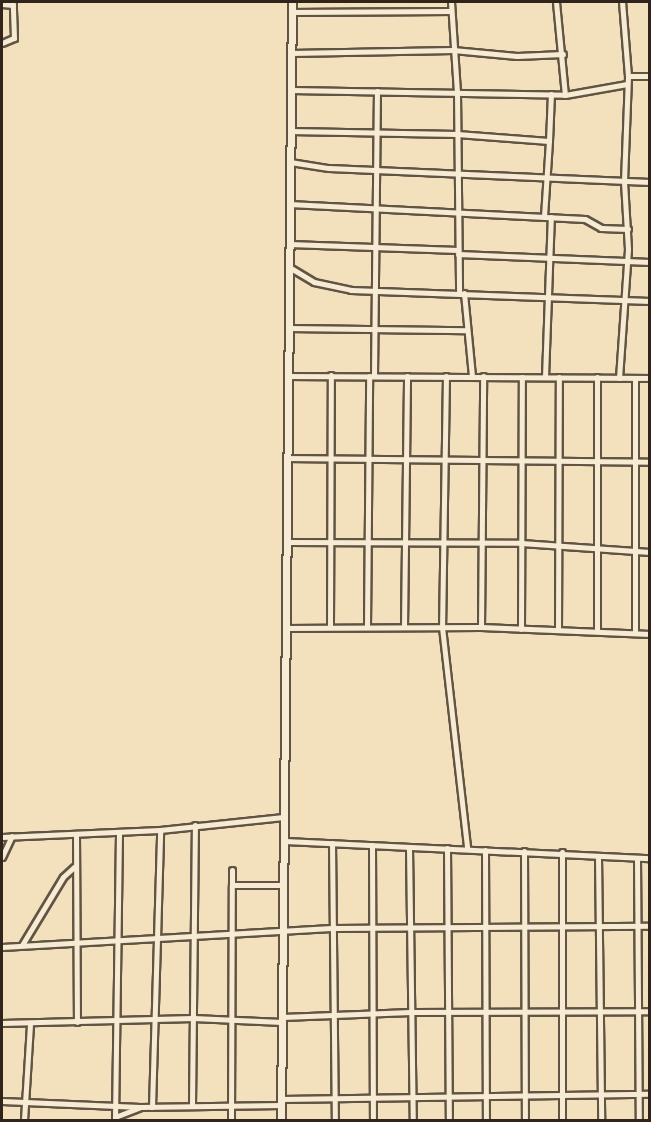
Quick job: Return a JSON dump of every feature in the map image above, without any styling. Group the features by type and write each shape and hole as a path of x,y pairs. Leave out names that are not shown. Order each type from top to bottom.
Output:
{"street":[{"path":"281,1120 292,2"},
{"path":"451,2 457,93 458,252 472,376"},
{"path":"556,2 563,54 565,95"},
{"path":"619,378 628,229 624,182 628,76 622,2"},
{"path":"2,4 13,3 14,38 2,43"},
{"path":"291,12 451,11"},
{"path":"291,53 453,50 517,56 563,54"},
{"path":"628,76 650,76"},
{"path":"291,90 565,95 627,84"},
{"path":"367,626 370,541 369,458 379,170 377,91"},
{"path":"544,217 551,94"},
{"path":"290,131 457,134 549,141"},
{"path":"290,162 379,170 650,182"},
{"path":"289,204 587,219 601,228 628,229"},
{"path":"545,377 552,217"},
{"path":"290,244 650,262"},
{"path":"289,267 314,282 351,290 624,298 650,301"},
{"path":"290,328 465,330"},
{"path":"330,626 331,375"},
{"path":"289,376 650,378"},
{"path":"404,627 407,376"},
{"path":"446,376 442,627 467,848"},
{"path":"481,627 483,376"},
{"path":"521,629 522,377"},
{"path":"558,630 559,377"},
{"path":"597,377 597,631"},
{"path":"635,378 635,633"},
{"path":"288,459 483,458 650,462"},
{"path":"287,542 521,543 650,552"},
{"path":"286,628 481,627 650,634"},
{"path":"2,837 76,836 283,817"},
{"path":"192,1106 195,825"},
{"path":"152,1107 155,937 160,830"},
{"path":"119,832 115,940 115,1119 140,1107"},
{"path":"2,857 12,836"},
{"path":"76,836 74,867 77,1022"},
{"path":"285,841 410,848 562,852 650,858"},
{"path":"332,843 335,928 335,1120"},
{"path":"372,845 373,1120"},
{"path":"410,848 413,1120"},
{"path":"447,848 449,1120"},
{"path":"485,850 486,1120"},
{"path":"524,851 525,1120"},
{"path":"562,852 562,1120"},
{"path":"598,856 601,926 601,1120"},
{"path":"637,858 640,1011 639,1120"},
{"path":"22,945 63,878 74,867"},
{"path":"231,1120 232,870"},
{"path":"232,885 284,885"},
{"path":"2,947 335,928 650,926"},
{"path":"2,1023 30,1025 193,1018 282,1020 411,1012 650,1011"},
{"path":"24,1120 30,1025"},
{"path":"2,1101 25,1104 152,1107 231,1106 334,1097 650,1094"}]}
